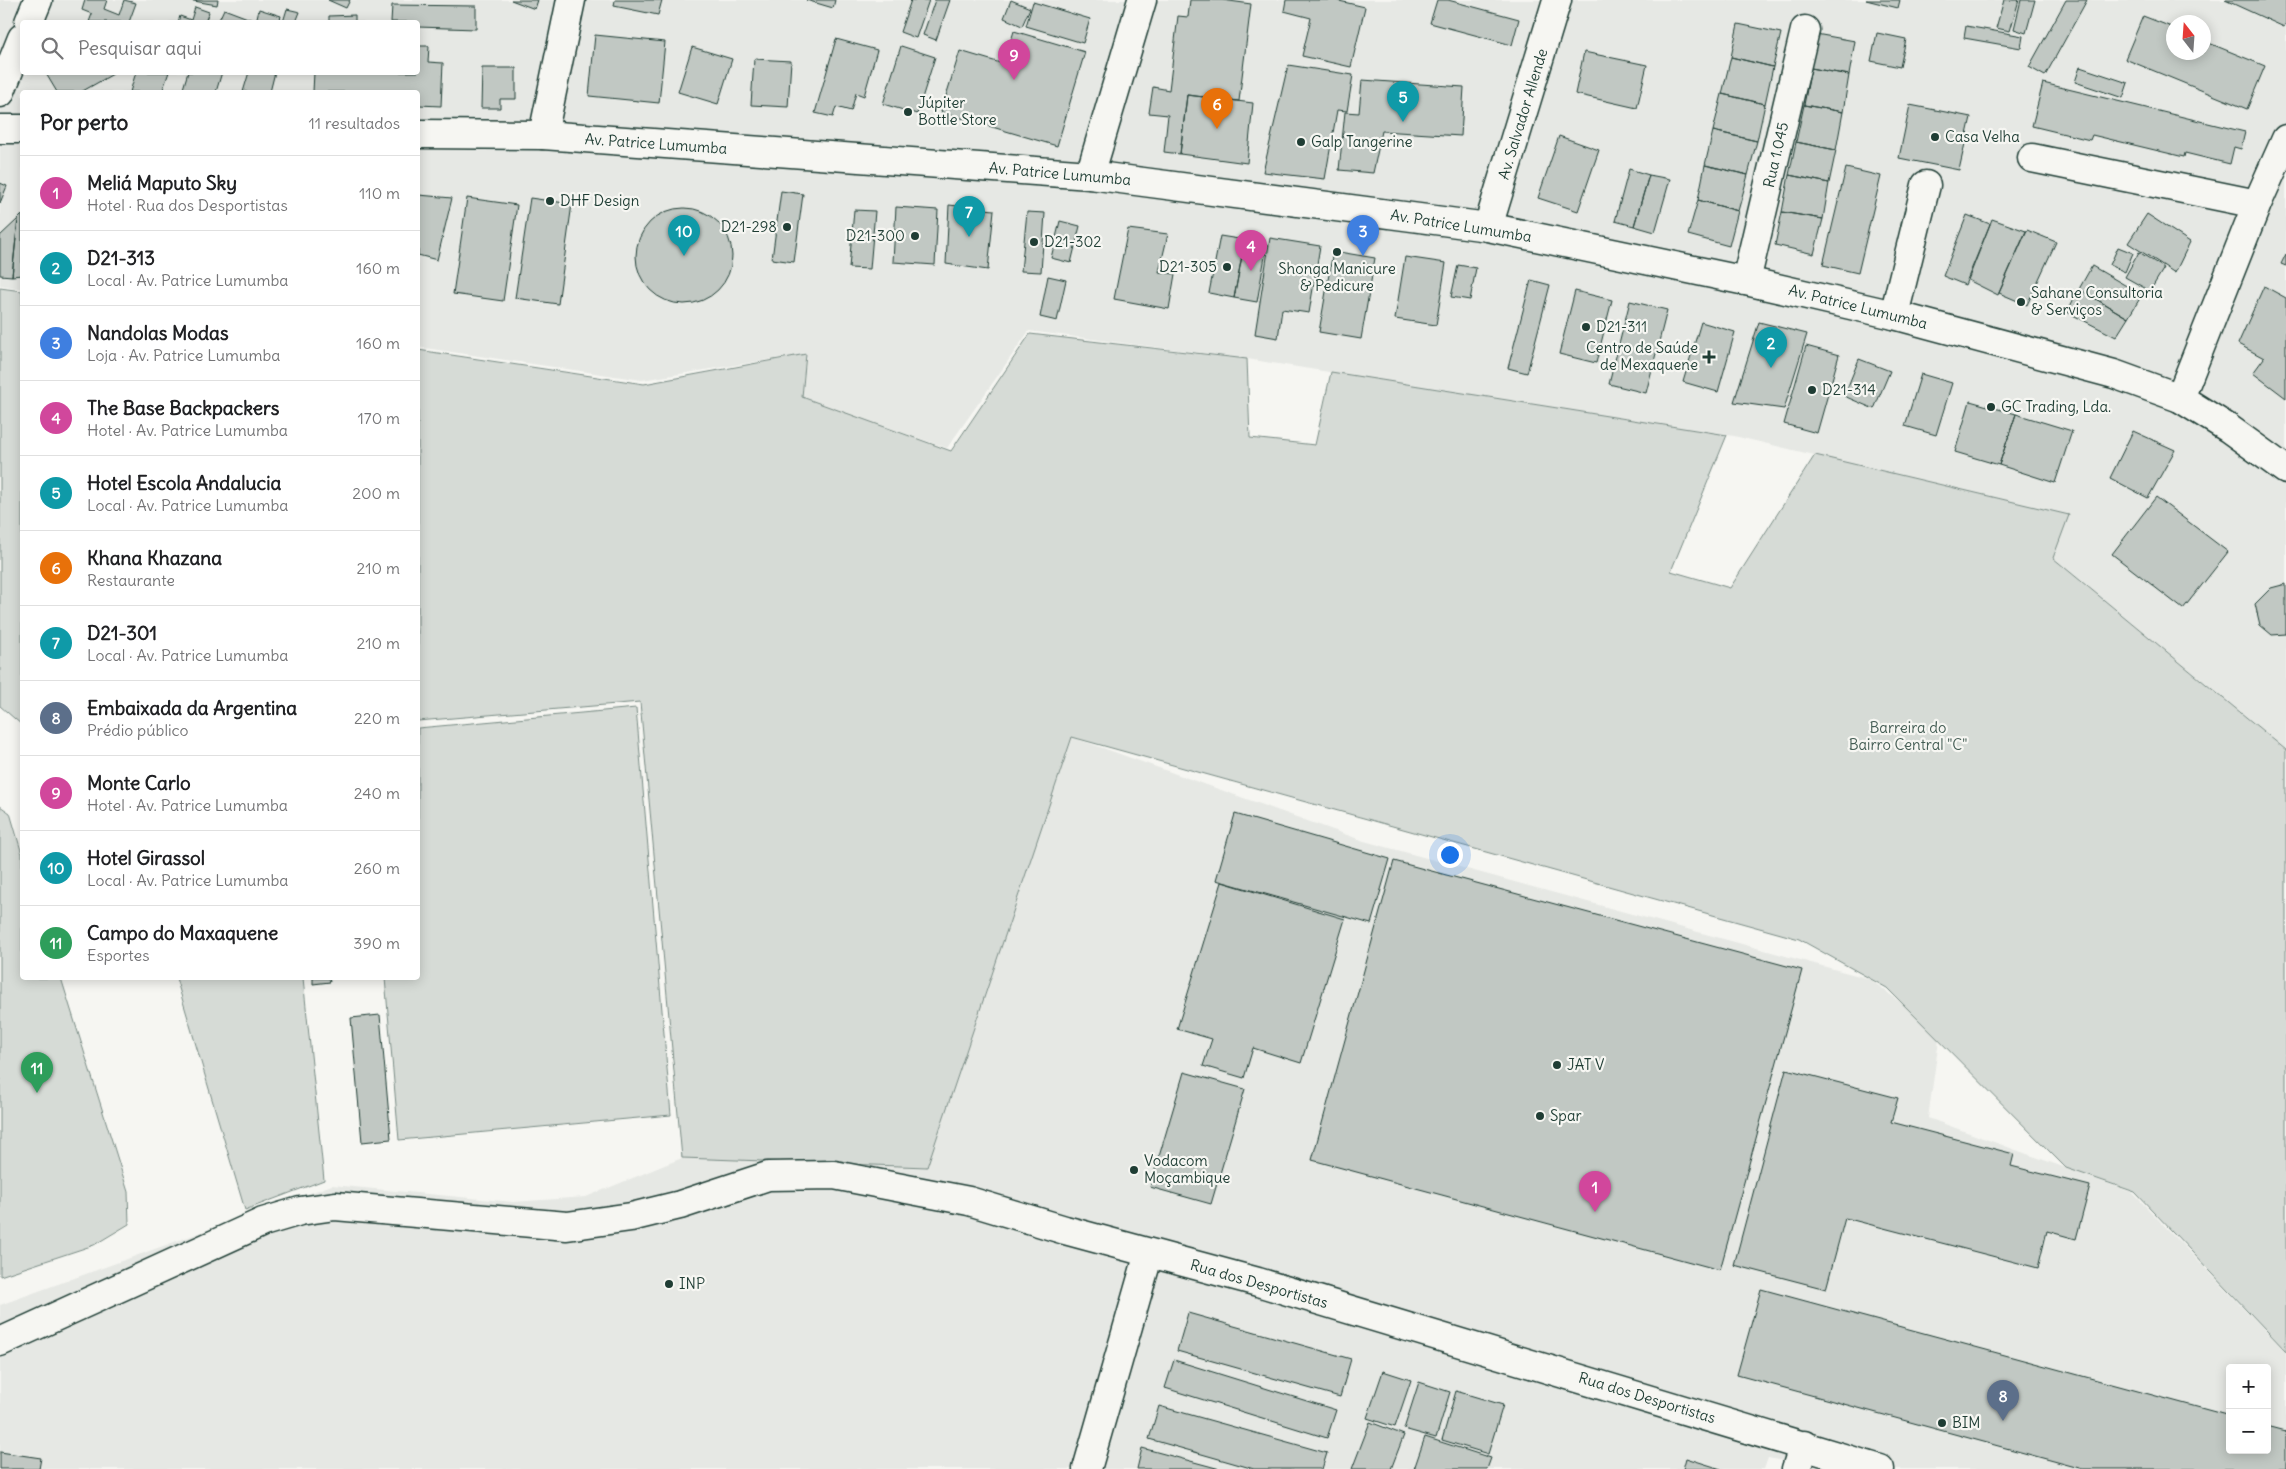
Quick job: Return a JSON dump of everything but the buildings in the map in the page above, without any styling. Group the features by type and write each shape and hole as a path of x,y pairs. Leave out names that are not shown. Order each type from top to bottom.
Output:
{"street":[{"path":"30,20 38,0"},
{"path":"543,136 571,0"},
{"path":"1090,175 1142,0"},
{"name":"Av. Salvador Allende","path":"1488,227 1558,0"},
{"name":"Rua 1.045","path":"1746,281 1805,30"},
{"path":"0,94 20,43"},
{"path":"0,129 20,129"},
{"name":"Av. Patrice Lumumba","path":"420,134 543,136 1090,175 1488,227 1746,281 1894,315 2114,374 2180,398 2228,428 2286,470"},
{"path":"2180,398 2257,204 2286,139"},
{"path":"2032,158 2257,204"},
{"path":"1894,315 1926,185"},
{"name":"Rua dos Desportistas","path":"0,1342 263,1222 300,1211 335,1206 567,1226 631,1217 680,1205 768,1176 834,1175 969,1200 1149,1254 1258,1282 1800,1457 1880,1469"},
{"path":"1087,1469 1149,1254"}],"shaded area":[{"path":"0,0 2286,0 2286,750 2053,558 2068,515 1734,436 1247,359 1029,331 947,448 802,399 807,354 642,380 420,347 420,90 20,90 20,289 0,285"},
{"path":"1072,737 1364,841 1870,979 1940,1033 1928,1118 2132,1192 2286,1352 2286,1469 1829,1469 1768,1458 1764,1469 0,1469 0,1305 332,1185 513,1202 586,1197 682,1158 927,1167"}],"green space":[{"path":"0,288 20,291 20,723 0,706"},
{"name":"Barreira do Bairro Central \"C\"","path":"1030,334 1247,359 1250,438 1315,445 1331,372 1727,435 1671,571 1730,588 1815,455 2069,515 2053,558 2286,750 2286,1351 2135,1192 2066,1168 1887,988 1799,939 1072,737 927,1167 682,1158 640,702 420,721 420,350 644,384 806,354 802,397 951,451"},
{"path":"636,708 671,1115 399,1140 385,980 420,980 420,728"},
{"path":"0,806 10,813 20,847 20,980 62,980 128,1192 129,1224 94,1245 0,1276"},
{"path":"177,980 303,980 324,1180 245,1210"}],"place":[{"name":"Monte Carlo","path":"1014,80"},
{"name":"Júpiter Bottle Store","path":"908,112"},
{"name":"Hotel Escola Andalucia","path":"1403,122"},
{"name":"Khana Khazana","path":"1217,129"},
{"name":"Casa Velha","path":"1935,137"},
{"name":"Galp Tangerine","path":"1301,142"},
{"name":"DHF Design","path":"550,201"},
{"name":"D21-298","path":"787,227"},
{"name":"D21-300","path":"915,236"},
{"name":"D21-301","path":"969,237"},
{"name":"D21-302","path":"1034,242"},
{"name":"Shonga Manicure & Pedicure","path":"1337,252"},
{"name":"Hotel Girassol","path":"684,256"},
{"name":"Nandolas Modas","path":"1363,256"},
{"name":"D21-305","path":"1227,267"},
{"name":"The Base Backpackers","path":"1251,271"},
{"name":"Sahane Consultoria & Serviços","path":"2021,302"},
{"name":"D21-311","path":"1586,327"},
{"name":"Centro de Saúde de Mexaquene","path":"1709,357"},
{"name":"D21-313","path":"1771,368"},
{"name":"D21-314","path":"1812,390"},
{"name":"GC Trading, Lda.","path":"1991,407"},
{"name":"JAT V","path":"1557,1065"},
{"name":"Campo do Maxaquene","path":"37,1093"},
{"name":"Spar","path":"1540,1116"},
{"name":"Vodacom Moçambique","path":"1134,1170"},
{"name":"Meliá Maputo Sky","path":"1595,1212"},
{"name":"INP","path":"669,1284"},
{"name":"Embaixada da Argentina","path":"2003,1421"},
{"name":"BIM","path":"1942,1423"}]}
